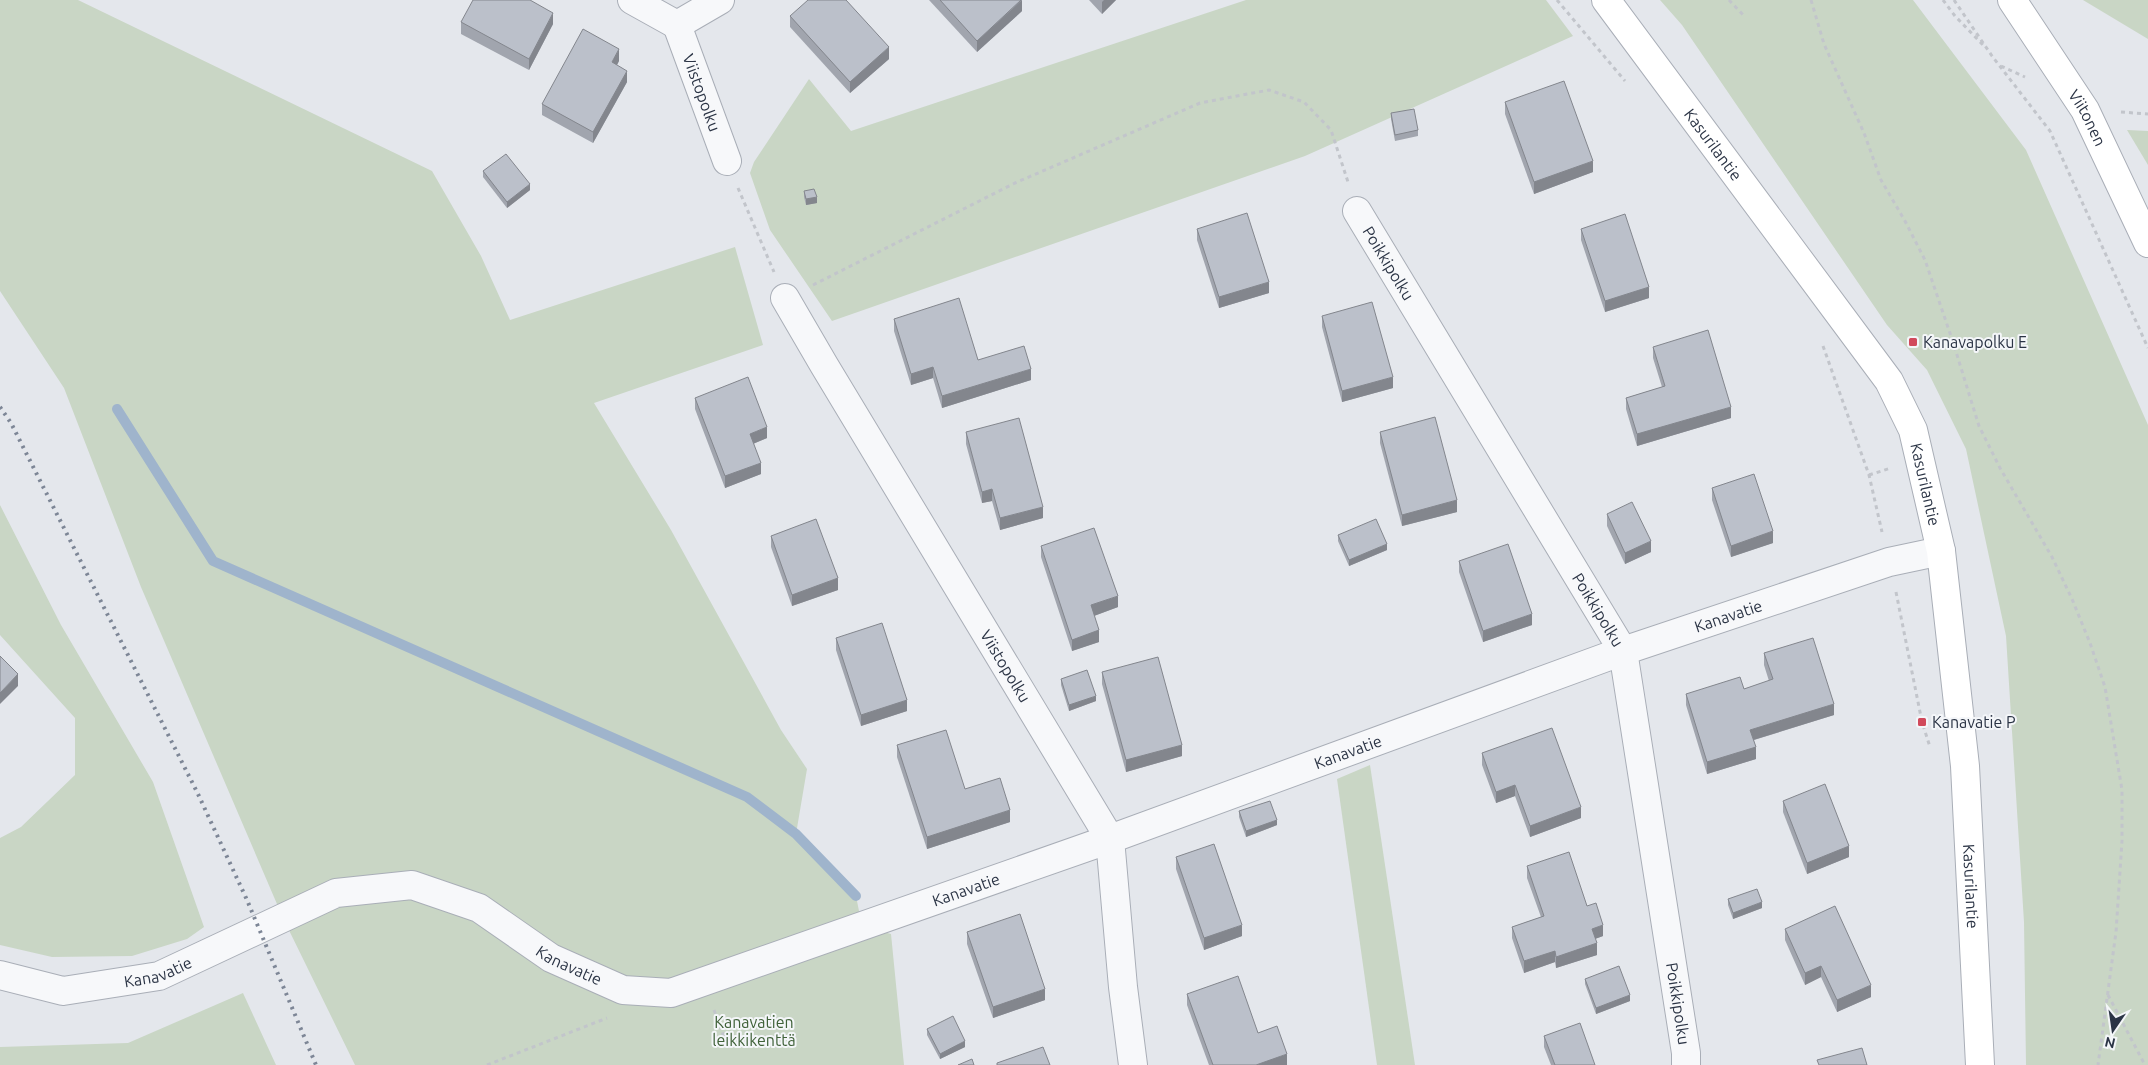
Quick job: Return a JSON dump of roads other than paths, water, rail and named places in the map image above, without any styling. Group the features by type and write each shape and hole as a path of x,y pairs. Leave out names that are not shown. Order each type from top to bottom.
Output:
{"street":[{"path":"632,0 677,25 720,0"},
{"name":"Kasurilantie","path":"1606,0 1889,381 1913,430 1941,551 1965,766 1980,1065"},
{"name":"Viitonen","path":"2012,0 2085,110 2148,243"},
{"name":"Viistopolku","path":"677,25 727,161"},
{"name":"Poikkipolku","path":"1357,211 1623,651 1686,1052 1686,1065"},
{"name":"Viistopolku","path":"785,298 824,366 1110,839 1122,987 1132,1065"},
{"name":"Kanavatie","path":"0,975 63,991 159,976 336,893 412,885 480,908 551,958 623,990 671,993 1110,839 1623,651 1889,562 1941,551"}],"waterway":[{"path":"117,409 213,561 747,797 796,834 856,896"}],"railway":[{"path":"0,407 11,423 198,794 247,900 316,1065"}],"place":[{"name":"Kanavapolku E","path":"1913,342"},
{"name":"Kanavatie P","path":"1922,722"}],"park label":[{"name":"Kanavatien leikkikenttä","path":"754,1031"}]}
